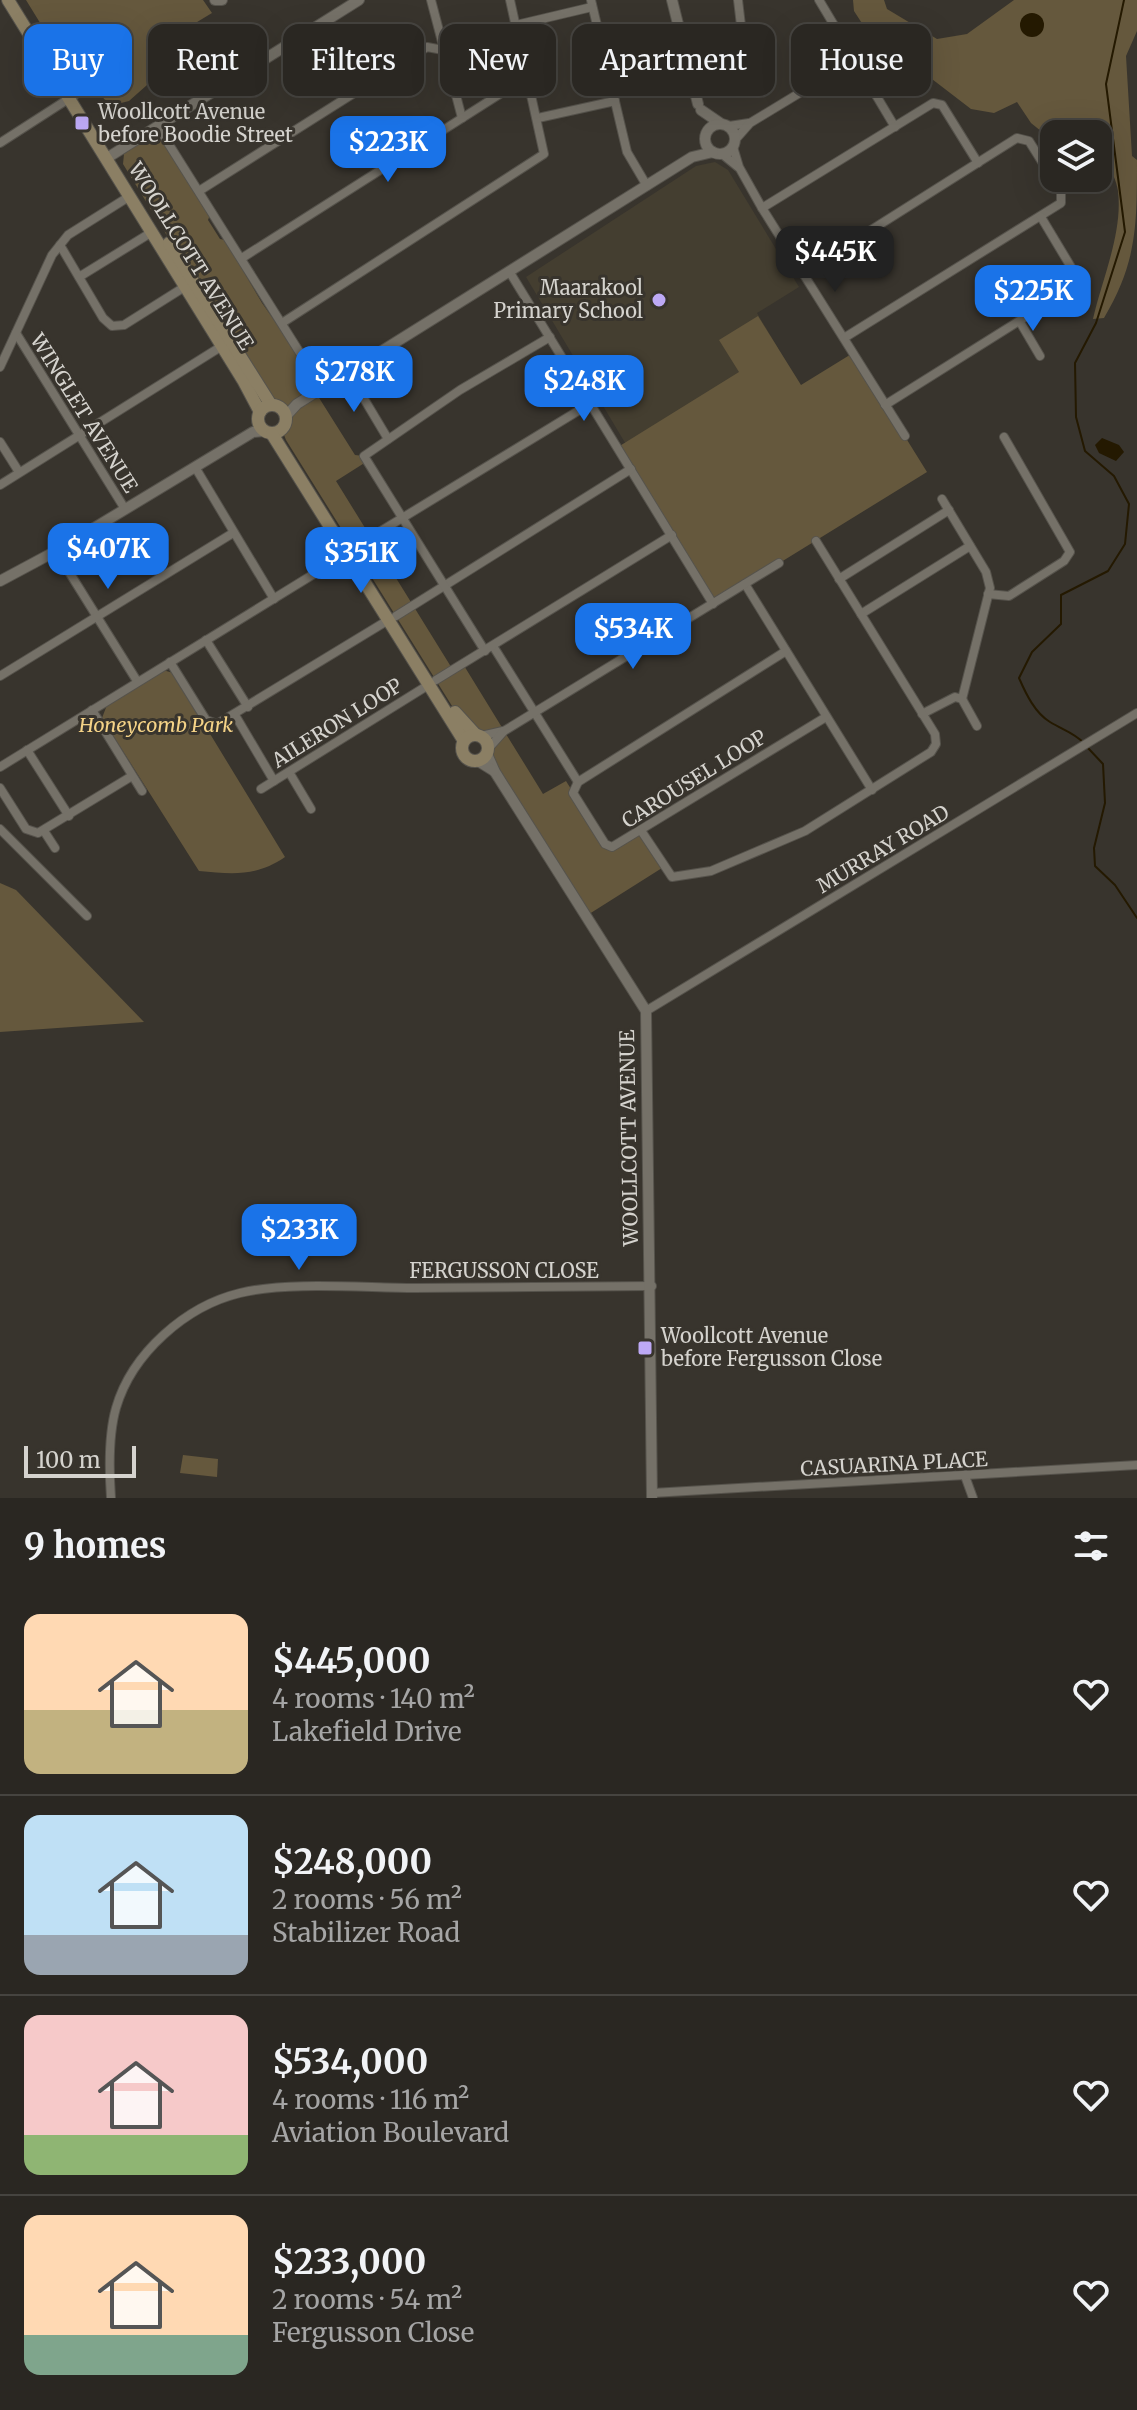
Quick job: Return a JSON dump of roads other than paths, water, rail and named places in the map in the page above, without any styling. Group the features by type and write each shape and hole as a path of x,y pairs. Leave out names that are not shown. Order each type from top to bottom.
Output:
{"main road":[{"name":"WOOLLCOTT AVENUE","path":"8,0 24,24"},
{"name":"WOOLLCOTT AVENUE","path":"17,0 31,24"},
{"name":"WOOLLCOTT AVENUE","path":"72,96 350,550 433,682 473,737 484,755 465,757 473,737"},
{"name":"WOOLLCOTT AVENUE","path":"110,156 130,196 270,421"}],"street":[{"path":"215,0 222,0"},
{"path":"110,156 359,0"},
{"path":"431,0 440,38"},
{"path":"510,0 516,24"},
{"path":"672,0 678,24"},
{"path":"738,0 741,24"},
{"path":"819,0 833,24"},
{"path":"520,24 592,4 596,24"},
{"path":"199,191 427,47 440,49"},
{"path":"0,143 72,96"},
{"path":"456,96 462,118"},
{"path":"242,258 497,96"},
{"path":"282,323 540,160 545,148 532,96"},
{"path":"614,96 627,152 647,186"},
{"path":"696,96 706,134 717,153 739,167"},
{"path":"0,581 195,467 692,157 717,153 734,144 750,123 795,96"},
{"path":"876,96 895,127"},
{"path":"538,118 615,101"},
{"path":"762,208 937,102 978,163"},
{"path":"699,107 725,125 734,144 739,167 762,208 905,436"},
{"path":"692,157 706,134 725,125 750,123"},
{"path":"158,127 322,388"},
{"path":"803,273 1017,138 1026,138 1062,197 1056,208 844,338"},
{"path":"0,367 60,245 68,235 130,196"},
{"path":"885,405 1070,289 1075,278 1041,217"},
{"path":"79,277 152,232"},
{"path":"60,245 103,318 112,326 124,325 186,286"},
{"path":"509,271 713,604"},
{"path":"1020,322 1040,356"},
{"name":"WINGLET AVENUE","path":"16,333 125,509"},
{"path":"550,337 460,390 364,456 444,585 534,712 578,782 786,651"},
{"path":"0,485 222,346"},
{"path":"348,372 388,439"},
{"path":"0,767 591,403"},
{"path":"988,594 1009,596 1064,561 1070,552 1004,437"},
{"path":"0,442 19,472"},
{"path":"195,467 274,599"},
{"path":"170,662 206,720 217,724 631,469"},
{"path":"942,499 986,572 988,594 962,699 977,726"},
{"path":"839,579 949,510"},
{"path":"0,676 233,533"},
{"name":"AILERON LOOP","path":"261,789 672,535"},
{"path":"642,832 672,877 711,871 805,831 931,752 936,744 922,714 816,541"},
{"path":"861,614 970,546"},
{"path":"56,551 137,681"},
{"path":"484,755 504,731 779,563"},
{"path":"745,584 872,790"},
{"path":"206,640 248,707"},
{"path":"922,714 949,699 962,699"},
{"path":"92,710 142,791"},
{"name":"MURRAY ROAD","path":"646,1011 1137,713"},
{"path":"235,715 274,781"},
{"name":"CAROUSEL LOOP","path":"578,782 573,793 605,844 616,846 826,717"},
{"path":"473,737 504,731"},
{"path":"27,750 69,816"},
{"name":"WOOLLCOTT AVENUE","path":"484,755 646,1011 652,1286 652,1496"},
{"path":"289,772 311,809"},
{"path":"0,788 26,829 32,833 44,831 132,776"},
{"path":"0,829 87,916"},
{"path":"44,831 55,848"},
{"name":"FERGUSSON CLOSE","path":"111,1498 111,1437 116,1407 135,1370 179,1322 210,1304 241,1293 307,1288 652,1286"},
{"name":"CASUARINA PLACE","path":"652,1496 1137,1465"},
{"path":"965,1476 973,1498"}],"waterway":[{"path":"1084,743 1040,714 1019,678 1032,652 1061,624 1061,595 1108,571 1125,544 1129,504 1114,476 1085,451 1076,417 1075,363 1096,323 1125,232 1106,84 1124,0"},
{"path":"1088,748 1103,764 1105,803 1094,848 1095,866 1115,885 1137,918"}],"place":[{"name":"Woollcott Avenue before Boodie Street","path":"82,123"},
{"name":"Maarakool Primary School","path":"659,300"},
{"name":"Woollcott Avenue before Fergusson Close","path":"645,1348"}],"park label":[{"name":"Honeycomb Park","path":"156,725"}]}
